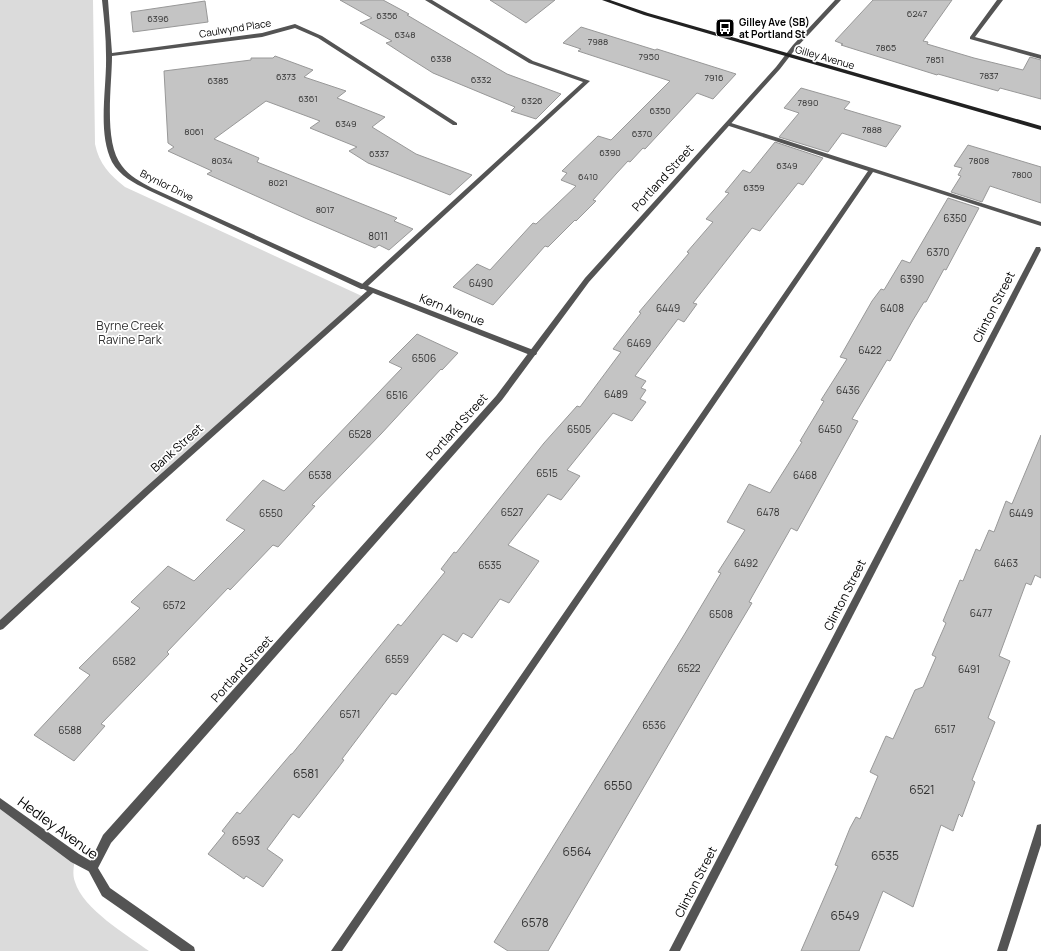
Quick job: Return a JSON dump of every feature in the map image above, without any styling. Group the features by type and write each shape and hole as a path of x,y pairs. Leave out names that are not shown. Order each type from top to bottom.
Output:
{"street":[{"name":"Brynlor Drive","path":"105,0 109,55 108,143 116,163 124,172 134,180 150,189 364,287"},
{"path":"364,287 587,80 531,62 428,0"},
{"name":"Gilley Avenue","path":"605,0 646,14 1041,128"},
{"name":"Portland Street","path":"92,868 107,839 499,398 587,280 838,0"},
{"path":"1000,0 972,38 1041,57"},
{"name":"Caulwynd Place","path":"109,55 262,35 295,26 320,37 456,124"},
{"path":"728,124 1041,224"},
{"path":"336,951 872,170"},
{"name":"Clinton Street","path":"674,951 1038,249"},
{"name":"Kern Avenue","path":"364,287 533,353"},
{"name":"Bank Street","path":"0,626 148,490 372,290"},
{"name":"Hedley Avenue","path":"0,803 92,868 106,892 190,951"},
{"path":"1002,951 1041,829"}],"green space":[{"name":"Byrne Creek Ravine Park","path":"0,0 93,0 95,144 102,163 125,187 364,297 0,626"},
{"path":"0,803 75,858 74,879 87,902 107,921 149,951 0,951"}],"building":[{"path":"340,0 383,0 409,14 407,15 507,74 561,94 536,119 511,111 515,107 433,73 406,56 386,43 392,41 360,23 372,18"},
{"path":"490,0 555,0 526,23"},
{"path":"873,0 952,0 923,41 928,42 927,44 974,58 1023,70 1030,57 1041,60 1041,99 1000,88 998,91 938,74 937,75 841,45 843,44 835,41"},
{"path":"205,1 208,22 133,32 131,12"},
{"path":"581,27 736,74 713,99 697,93 645,149 643,148 630,162 628,161 593,200 596,201 548,247 545,246 493,305 453,287 477,264 490,270 533,223 536,224 576,186 561,180 567,173 562,171 598,136 611,140 670,81 578,51 581,49 563,43"},
{"path":"275,56 313,70 304,77 346,91 337,98 385,117 372,127 416,154 472,175 450,195 368,163 349,151 357,147 310,128 320,121 266,101 214,139 259,158 257,162 397,218 394,221 413,229 389,250 379,245 375,248 305,218 207,174 212,171 168,151 174,147 168,143 164,71 251,60 251,58 273,58"},
{"path":"801,88 850,102 844,109 901,126 886,147 842,133 828,152 779,137 799,113 784,108"},
{"path":"775,142 823,158 803,185 798,183 760,231 752,228 693,303 697,304 684,322 678,319 635,376 646,381 641,388 646,390 640,399 646,402 632,421 613,413 567,470 580,476 561,500 548,494 508,545 539,561 509,603 500,599 472,638 463,633 457,642 443,634 396,695 392,693 342,759 344,760 299,818 293,814 267,849 283,860 263,887 246,876 244,879 208,854 225,833 222,831 237,812 240,814 292,754 398,624 401,626 445,572 441,569 454,552 456,553 544,443 577,406 580,407 621,352 613,349 641,313 639,312 713,222 706,219 729,193 725,192 743,170 750,173"},
{"path":"968,145 1041,167 1041,203 990,186 982,202 951,192 961,176 958,175 962,168 954,166"},
{"path":"948,198 979,208 946,270 944,269 890,361 887,360 852,419 858,421 797,531 791,528 749,602 752,603 548,951 508,951 494,942 684,635 721,573 718,572 745,530 727,522 749,484 770,493 802,442 800,441 824,401 821,400 847,359 840,357 872,301 881,289 884,290 902,260 910,263"},
{"path":"417,334 458,353 312,505 315,506 278,547 273,545 230,590 228,588 167,652 169,654 101,724 105,726 74,761 34,735 90,675 79,668 140,608 131,602 168,566 194,581 245,530 226,520 263,480 284,491 402,368 389,362"},
{"path":"1041,435 1041,578 1035,575 1031,585 1026,583 999,656 1010,661 988,718 995,722 972,780 975,782 962,817 959,814 953,831 941,825 913,907 883,891 859,951 801,951 838,866 835,865 850,828 856,817 860,819 878,776 870,772 886,736 893,739 915,690 923,687 936,657 932,655 946,623 943,621 960,580 963,581 976,549 980,551 989,530 994,532 1006,501 1012,504"}],"place":[{"name":"Gilley Ave (SB) at Portland St","path":"725,28"}]}
